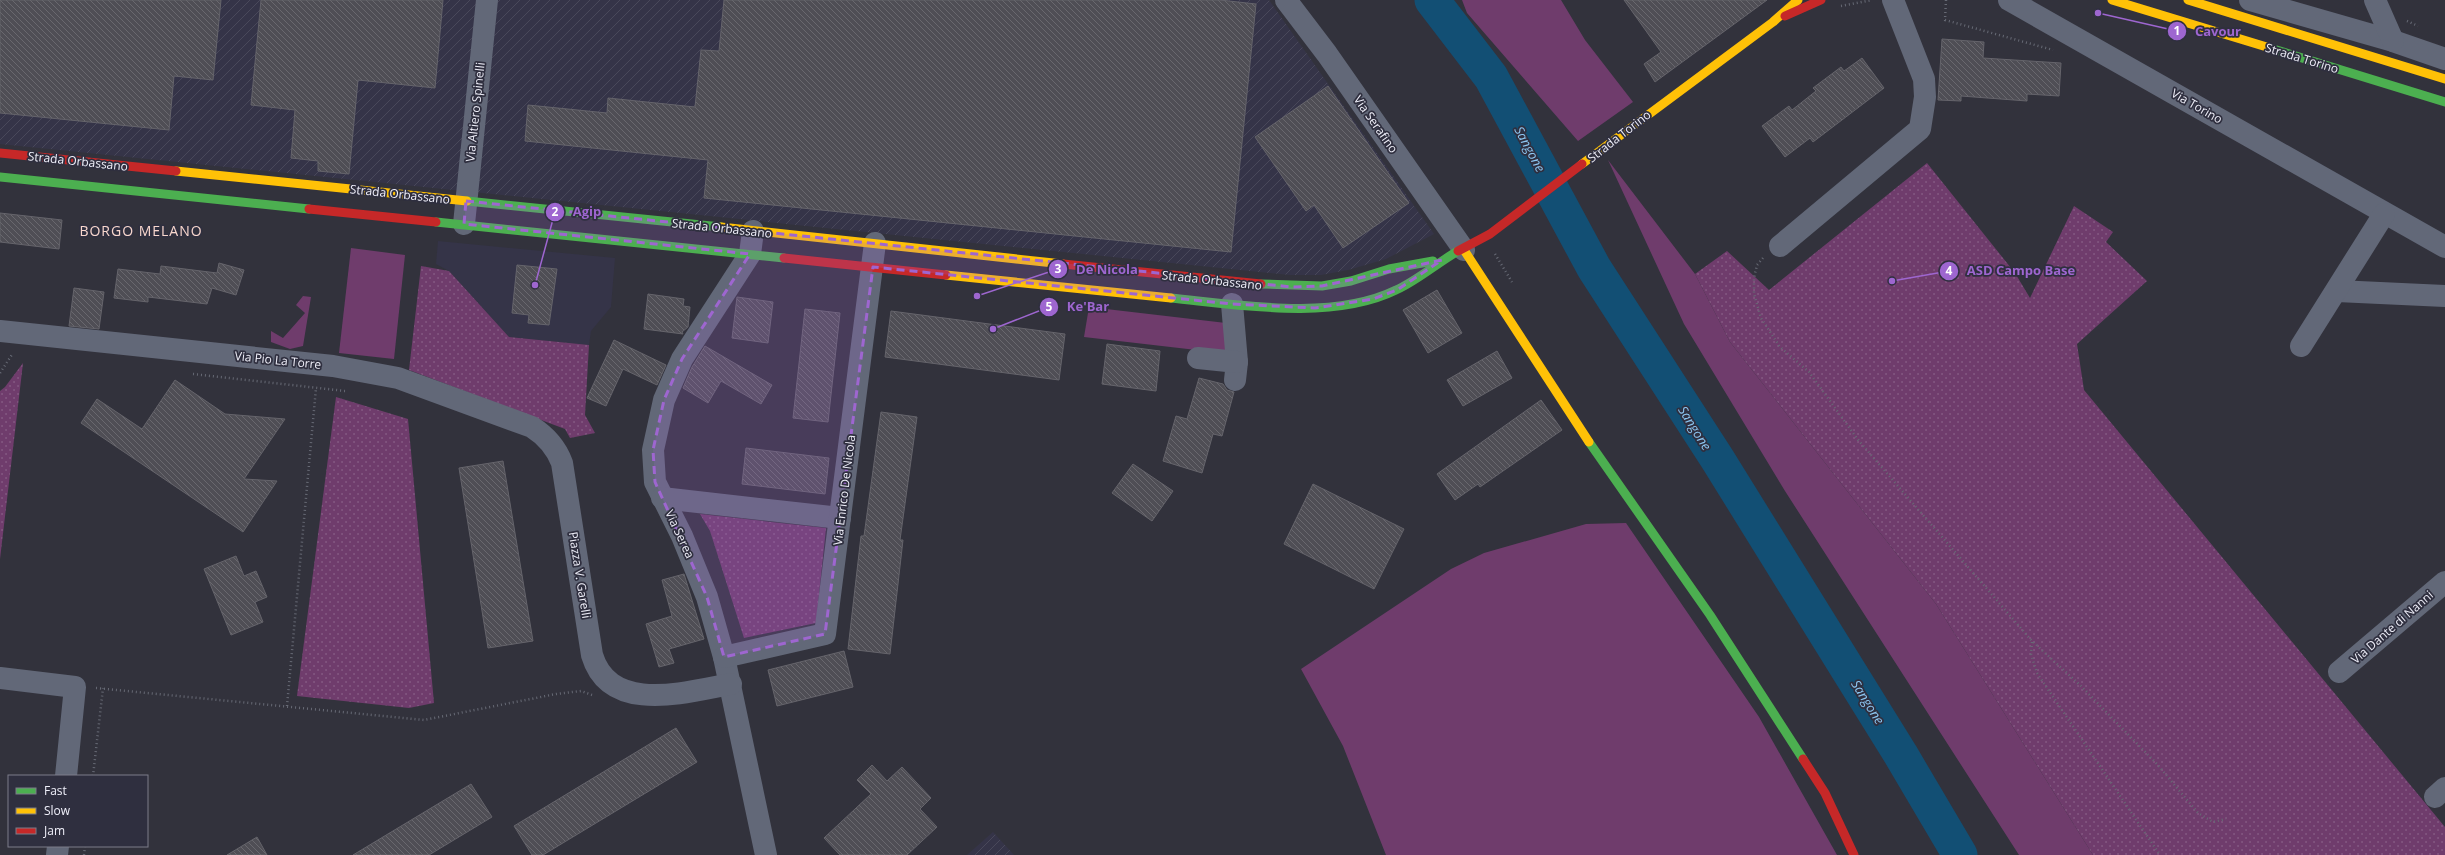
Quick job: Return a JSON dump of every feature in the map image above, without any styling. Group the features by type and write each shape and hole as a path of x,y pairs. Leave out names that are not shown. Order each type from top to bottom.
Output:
{"main road":[{"name":"Strada Torino","path":"1464,250 1490,234 1773,22 1798,0"},
{"name":"Strada Torino","path":"1773,22 1821,0"},
{"name":"Strada Torino","path":"2112,0 2445,102"},
{"name":"Strada Torino","path":"2188,0 2445,79"},
{"name":"Strada Orbassano","path":"0,153 1292,287 1322,286 1344,282 1389,269 1442,260"},
{"name":"Strada Orbassano","path":"0,177 1232,304 1289,308 1344,306 1372,299 1397,290 1442,260 1464,250"},
{"path":"1464,250 1578,426 1710,615 1825,793 1854,855"}],"street":[{"name":"Via Altiero Spinelli","path":"464,224 487,0"},
{"name":"Via Serafino","path":"1286,0 1327,54 1464,250"},
{"path":"1780,246 1920,129 1925,97 1924,79 1893,0"},
{"name":"Via Torino","path":"2009,0 2384,214 2445,247"},
{"path":"2250,0 2393,41 2445,59"},
{"path":"2375,0 2393,41"},
{"path":"2301,346 2384,214"},
{"name":"Via Serea","path":"753,231 750,254 682,359 664,400 653,450 656,482 662,498 682,536 708,597 731,684 766,855"},
{"name":"Via Enrico De Nicola","path":"724,657 825,634 875,243"},
{"path":"2337,291 2445,296"},
{"name":"Strada Orbassano","path":"1198,358 1236,371 1232,304"},
{"name":"Via Pio La Torre","path":"0,331 318,364 398,378 532,427 544,435"},
{"name":"Piazza V. Garelli","path":"544,435 558,451 562,463 595,665 604,679 616,687 640,694 661,696 731,684"},
{"path":"662,498 840,518"},
{"name":"Via Dante di Nanni","path":"2339,672 2445,582"},
{"path":"0,678 75,687 66,775"}],"path":[{"path":"2405,20 2422,28"},
{"path":"1780,246 1764,256 1757,265 1754,278 1754,294 1761,318 1780,347 1809,372 1859,441 2032,641 2080,685 2157,764 2198,813 2213,822 2226,819"},
{"path":"0,373 13,352 21,353"},
{"path":"287,706 318,364"},
{"path":"186,373 352,392"},
{"path":"2032,641 2031,654 2037,673 2160,855"},
{"path":"75,687 103,688 424,720 556,694 581,691 598,697"},
{"path":"93,775 103,688"}],"highlighted area":[{"path":"466,201 1292,287 1322,286 1442,260 1397,290 1373,299 1315,308 1232,304 873,267 825,634 724,657 707,597 655,482 653,450 664,400 682,359 750,254 464,224"}],"shaded area":[{"path":"0,0 1269,0 1434,234 1386,259 1348,270 1321,275 1290,275 0,144"},
{"path":"1462,0 1561,0 1585,40 1633,102 1578,141 1467,13"},
{"path":"1608,160 1695,274 1730,342 1936,604 2093,855 2019,855 1785,491 1684,324"},
{"path":"1927,163 2015,273 2030,298 2074,206 2113,232 2106,242 2147,281 2077,344 2084,390 2445,827 2445,855 2093,855 1936,604 1730,342 1695,274 1727,251 1769,290"},
{"path":"438,241 615,258 611,307 591,331 589,345 509,337 449,271 436,264"},
{"path":"351,248 405,255 394,359 339,353"},
{"path":"421,266 449,271 509,337 589,345 585,415 595,433 570,438 565,429 409,370"},
{"path":"303,296 311,297 303,346 290,349 271,342 271,331 283,338 305,313 296,305"},
{"path":"1089,307 1226,323 1231,354 1084,337"},
{"path":"23,363 0,559 0,391 5,387"},
{"path":"336,397 408,419 434,703 409,708 297,696"},
{"path":"700,514 826,528 816,623 744,638 710,531"},
{"path":"1626,523 1759,717 1837,855 1386,855 1343,746 1301,669 1451,569 1484,553 1586,524"},
{"path":"993,832 1014,855 967,855"}],"building":[{"path":"0,0 221,0 213,80 174,76 169,130 0,113"},
{"path":"261,0 443,0 435,88 358,80 349,174 318,171 318,161 291,158 295,110 251,105"},
{"path":"724,0 1220,0 1256,4 1231,252 704,198 708,160 525,141 528,105 607,113 608,98 695,107 701,50 719,51"},
{"path":"1624,0 1767,0 1655,82 1644,64 1661,52"},
{"path":"1942,39 1984,42 1983,58 2061,63 2059,96 2027,94 2027,101 1961,96 1961,101 1938,100"},
{"path":"1862,58 1884,88 1813,142 1810,138 1785,157 1762,126 1789,106 1792,110 1816,91 1813,88 1841,67 1844,71"},
{"path":"1328,86 1409,203 1343,248 1314,205 1306,211 1255,137"},
{"path":"0,213 62,220 59,249 0,242"},
{"path":"219,263 244,270 236,295 212,288 207,304 148,297 148,302 114,298 118,269 160,274 161,266 217,273"},
{"path":"517,265 557,269 549,325 528,323 529,315 512,313"},
{"path":"74,288 104,292 99,329 69,326"},
{"path":"1437,290 1462,333 1428,353 1403,310"},
{"path":"648,294 684,299 683,306 690,307 688,327 682,332 683,334 644,329"},
{"path":"737,297 773,302 768,343 732,338"},
{"path":"805,309 840,313 828,422 793,418"},
{"path":"891,311 1065,334 1059,380 885,357"},
{"path":"614,340 666,365 657,385 623,369 606,406 587,398"},
{"path":"1107,344 1160,351 1156,391 1102,384"},
{"path":"705,346 772,385 761,404 721,381 708,403 683,388 692,367"},
{"path":"1497,351 1512,378 1463,406 1447,380"},
{"path":"1199,378 1223,384 1227,390 1234,392 1222,436 1213,434 1202,473 1163,461 1176,416 1187,419"},
{"path":"175,380 225,414 285,419 244,479 277,481 243,532 81,423 97,399 142,429"},
{"path":"1541,400 1562,430 1480,487 1478,484 1455,500 1437,474"},
{"path":"881,412 917,417 900,540 903,540 890,654 848,649 861,536 864,536"},
{"path":"746,448 829,458 825,494 742,484"},
{"path":"503,461 533,641 488,648 459,468"},
{"path":"1133,464 1173,491 1152,521 1112,493"},
{"path":"1313,484 1404,529 1374,589 1284,544"},
{"path":"236,556 244,576 256,571 267,597 255,602 263,622 231,635 204,569"},
{"path":"684,574 704,639 669,649 674,663 659,667 646,624 672,616 662,580"},
{"path":"844,651 853,687 777,706 768,670"},
{"path":"676,728 697,762 543,855 532,855 514,826"},
{"path":"872,765 887,781 902,767 931,798 920,809 937,827 907,855 840,855 824,838 871,794 857,780"},
{"path":"471,784 492,817 429,855 353,855"},
{"path":"257,837 267,855 227,855"}],"waterway":[{"name":"Sangone","path":"1432,0 1491,77 1594,268 1718,460 1901,755 1960,855"}],"traffic: fast":[{"path":"2270,48 2445,102"},
{"path":"0,177 309,209"},
{"path":"467,201 721,227"},
{"path":"436,222 784,258"},
{"path":"1171,298 1256,307 1315,308 1344,305 1371,300 1396,290 1458,251"},
{"path":"1261,284 1322,286 1351,281 1389,269 1433,261"},
{"path":"1589,442 1710,615 1803,759"}],"traffic: slow":[{"path":"1582,164 1773,22 1798,0"},
{"path":"2112,0 2270,48"},
{"path":"2188,0 2445,79"},
{"path":"176,171 467,201"},
{"path":"721,227 1063,264"},
{"path":"1464,250 1589,442"},
{"path":"946,275 1171,298"}],"traffic: jam":[{"path":"1785,16 1821,0"},
{"path":"0,153 176,171"},
{"path":"1458,251 1490,234 1582,164"},
{"path":"309,209 436,222"},
{"path":"784,258 946,275"},
{"path":"1063,264 1261,284"},
{"path":"1803,759 1825,793 1854,855"}],"place":[{"name":"Cavour","path":"2098,13"},
{"name":"ASD Campo Base","path":"1892,281"},
{"name":"Agip","path":"535,285"},
{"name":"De Nicola","path":"977,296"},
{"name":"Ke'Bar","path":"993,329"}],"district":[{"name":"BORGO MELANO","path":"141,230"}]}
